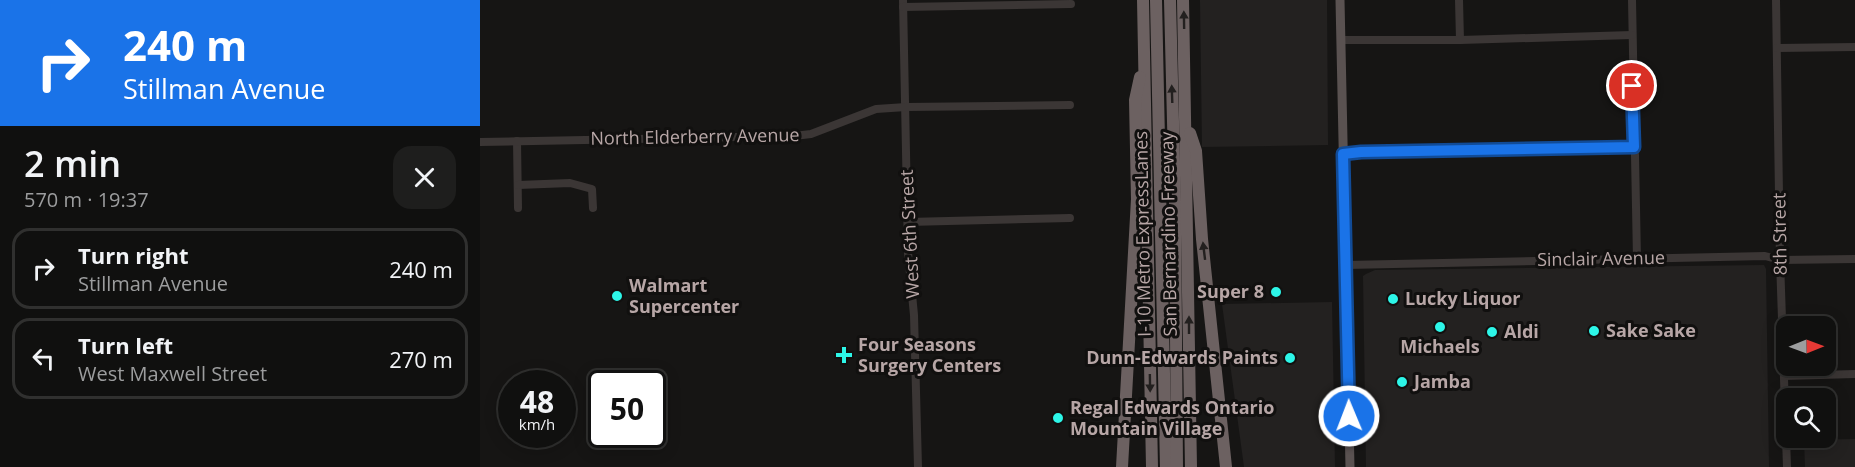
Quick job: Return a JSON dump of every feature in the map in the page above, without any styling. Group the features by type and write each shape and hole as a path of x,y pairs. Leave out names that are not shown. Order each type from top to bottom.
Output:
{"highway":[{"name":"San Bernardino Freeway","path":"1143,0 1152,467"},
{"name":"I-10 Metro ExpressLanes","path":"1156,0 1166,467"},
{"name":"I-10 Metro ExpressLanes","path":"1170,0 1175,202 1177,467"},
{"name":"San Bernardino Freeway","path":"1183,0 1191,467"},
{"path":"1122,467 1137,199 1135,100 1144,52"},
{"path":"1185,121 1196,151 1202,239 1226,467"},
{"path":"1148,256 1160,186"},
{"path":"1175,202 1189,294"}],"main road":[{"path":"1340,0 1350,467"}],"street":[{"path":"1459,0 1460,40"},
{"path":"1632,0 1637,259"},
{"name":"8th Street","path":"1776,0 1782,316"},
{"path":"903,3 1071,4"},
{"name":"West 6th Street","path":"903,3 908,222 914,315 918,467"},
{"path":"1341,40 1460,40 1632,35"},
{"path":"1777,48 1855,47"},
{"name":"North Elderberry Avenue","path":"480,142 811,134 876,110 906,107 1070,105"},
{"path":"517,141 518,208"},
{"path":"1343,154 1634,147"},
{"path":"518,185 570,183 592,189 593,208"},
{"path":"908,222 1070,218"},
{"name":"Sinclair Avenue","path":"1346,264 1765,256 1780,260 1855,259"},
{"path":"1836,375 1855,374"},
{"name":"8th Street","path":"1784,376 1787,467"}],"shaded area":[{"path":"1200,0 1327,0 1328,145 1202,147"},
{"path":"1764,265 1766,269 1769,467 1366,467 1363,276 1366,274 1375,270"},
{"path":"1332,302 1335,467 1244,467 1222,304"},
{"path":"1836,439 1855,439 1855,467 1805,467 1804,448 1836,448"}],"place":[{"name":"Super 8","path":"1276,292"},
{"name":"Walmart Supercenter","path":"617,296"},
{"name":"Lucky Liquor","path":"1393,299"},
{"name":"Michaels","path":"1440,327"},
{"name":"Sake Sake","path":"1594,331"},
{"name":"Aldi","path":"1492,332"},
{"name":"Four Seasons Surgery Centers","path":"844,355"},
{"name":"Dunn-Edwards Paints","path":"1290,358"},
{"name":"Jamba","path":"1402,382"},
{"name":"Regal Edwards Ontario Mountain Village","path":"1058,418"}],"route":[{"path":"1349,416 1343,154 1634,147 1632,86"}]}
